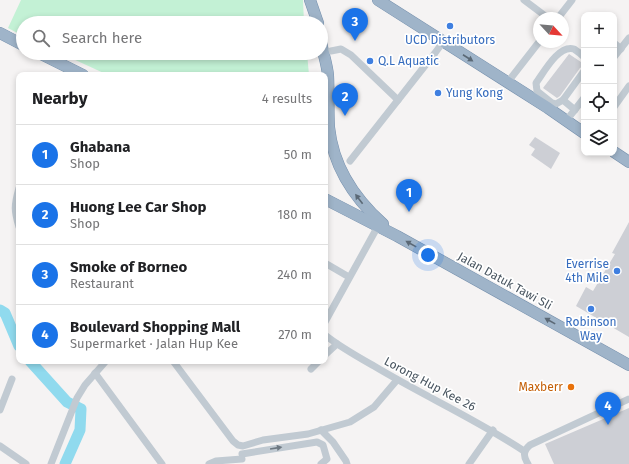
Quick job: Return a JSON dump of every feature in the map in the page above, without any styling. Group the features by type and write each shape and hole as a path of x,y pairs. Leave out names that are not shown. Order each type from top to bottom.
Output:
{"highway":[{"path":"310,0 316,16"},
{"path":"378,0 581,131"},
{"path":"0,33 16,41"},
{"path":"331,51 328,74 329,128 335,158 354,193 366,209 397,236"},
{"path":"53,60 76,72"},
{"path":"325,60 328,72"},
{"path":"617,154 629,162"},
{"name":"Jalan Datuk Tawi Sli","path":"328,201 397,236 628,367"}],"street":[{"path":"524,0 540,12"},
{"path":"563,12 572,0"},
{"path":"617,54 629,38"},
{"path":"350,161 436,53 443,42"},
{"path":"617,46 621,49"},
{"path":"507,83 534,48"},
{"path":"581,55 574,50 566,48 559,52 536,83 537,91 556,104 563,100 581,75"},
{"path":"331,51 341,49 351,55 398,100"},
{"path":"617,103 629,86"},
{"path":"563,100 575,110"},
{"path":"566,121 581,102"},
{"path":"16,198 14,211 16,217"},
{"path":"328,317 378,226"},
{"path":"328,265 350,277"},
{"name":"Lorong Hup Kee 26","path":"328,338 397,380 493,430 524,451"},
{"path":"328,352 337,344"},
{"path":"51,464 77,398 85,385 103,364"},
{"path":"175,364 233,442 241,446 263,440 308,434 350,422 374,406 397,380"},
{"path":"311,369 316,364"},
{"path":"95,373 162,464"},
{"path":"0,410 12,379"},
{"path":"528,464 525,459 524,451 530,445 629,399"},
{"path":"321,430 333,442 347,464"},
{"path":"469,464 493,430"},
{"path":"308,434 310,443"},
{"path":"209,464 216,461 242,459 317,442 323,444 327,458 322,464"},
{"path":"0,446 26,464"},
{"path":"241,446 242,459"}],"green space":[{"path":"21,0 303,0 304,16 16,16 16,32 8,28"},
{"path":"75,60 308,60 309,72 101,72"}],"building":[{"path":"569,54 581,62 581,68 560,96 557,98 543,88"},
{"path":"535,137 560,153 551,169 531,155 535,149 529,145"},
{"name":"Everrise 4th Mile","path":"629,222 629,337 576,306 586,287 593,291 615,254 612,253"},
{"path":"629,408 629,464 554,464 545,444"}],"waterway":[{"path":"0,310 5,313 16,339"},
{"path":"33,364 67,402 81,409 80,430 65,464"}],"place":[{"name":"UCD Distributors","path":"450,26"},
{"name":"Smoke of Borneo","path":"355,41"},
{"name":"Q.L Aquatic","path":"370,61"},
{"name":"Yung Kong","path":"438,93"},
{"name":"Huong Lee Car Shop","path":"345,116"},
{"name":"Ghabana","path":"409,212"},
{"name":"Everrise 4th Mile","path":"617,271"},
{"name":"Robinson Way","path":"591,309"},
{"name":"Maxberr","path":"571,387"},
{"name":"Boulevard Shopping Mall","path":"608,425"}]}
